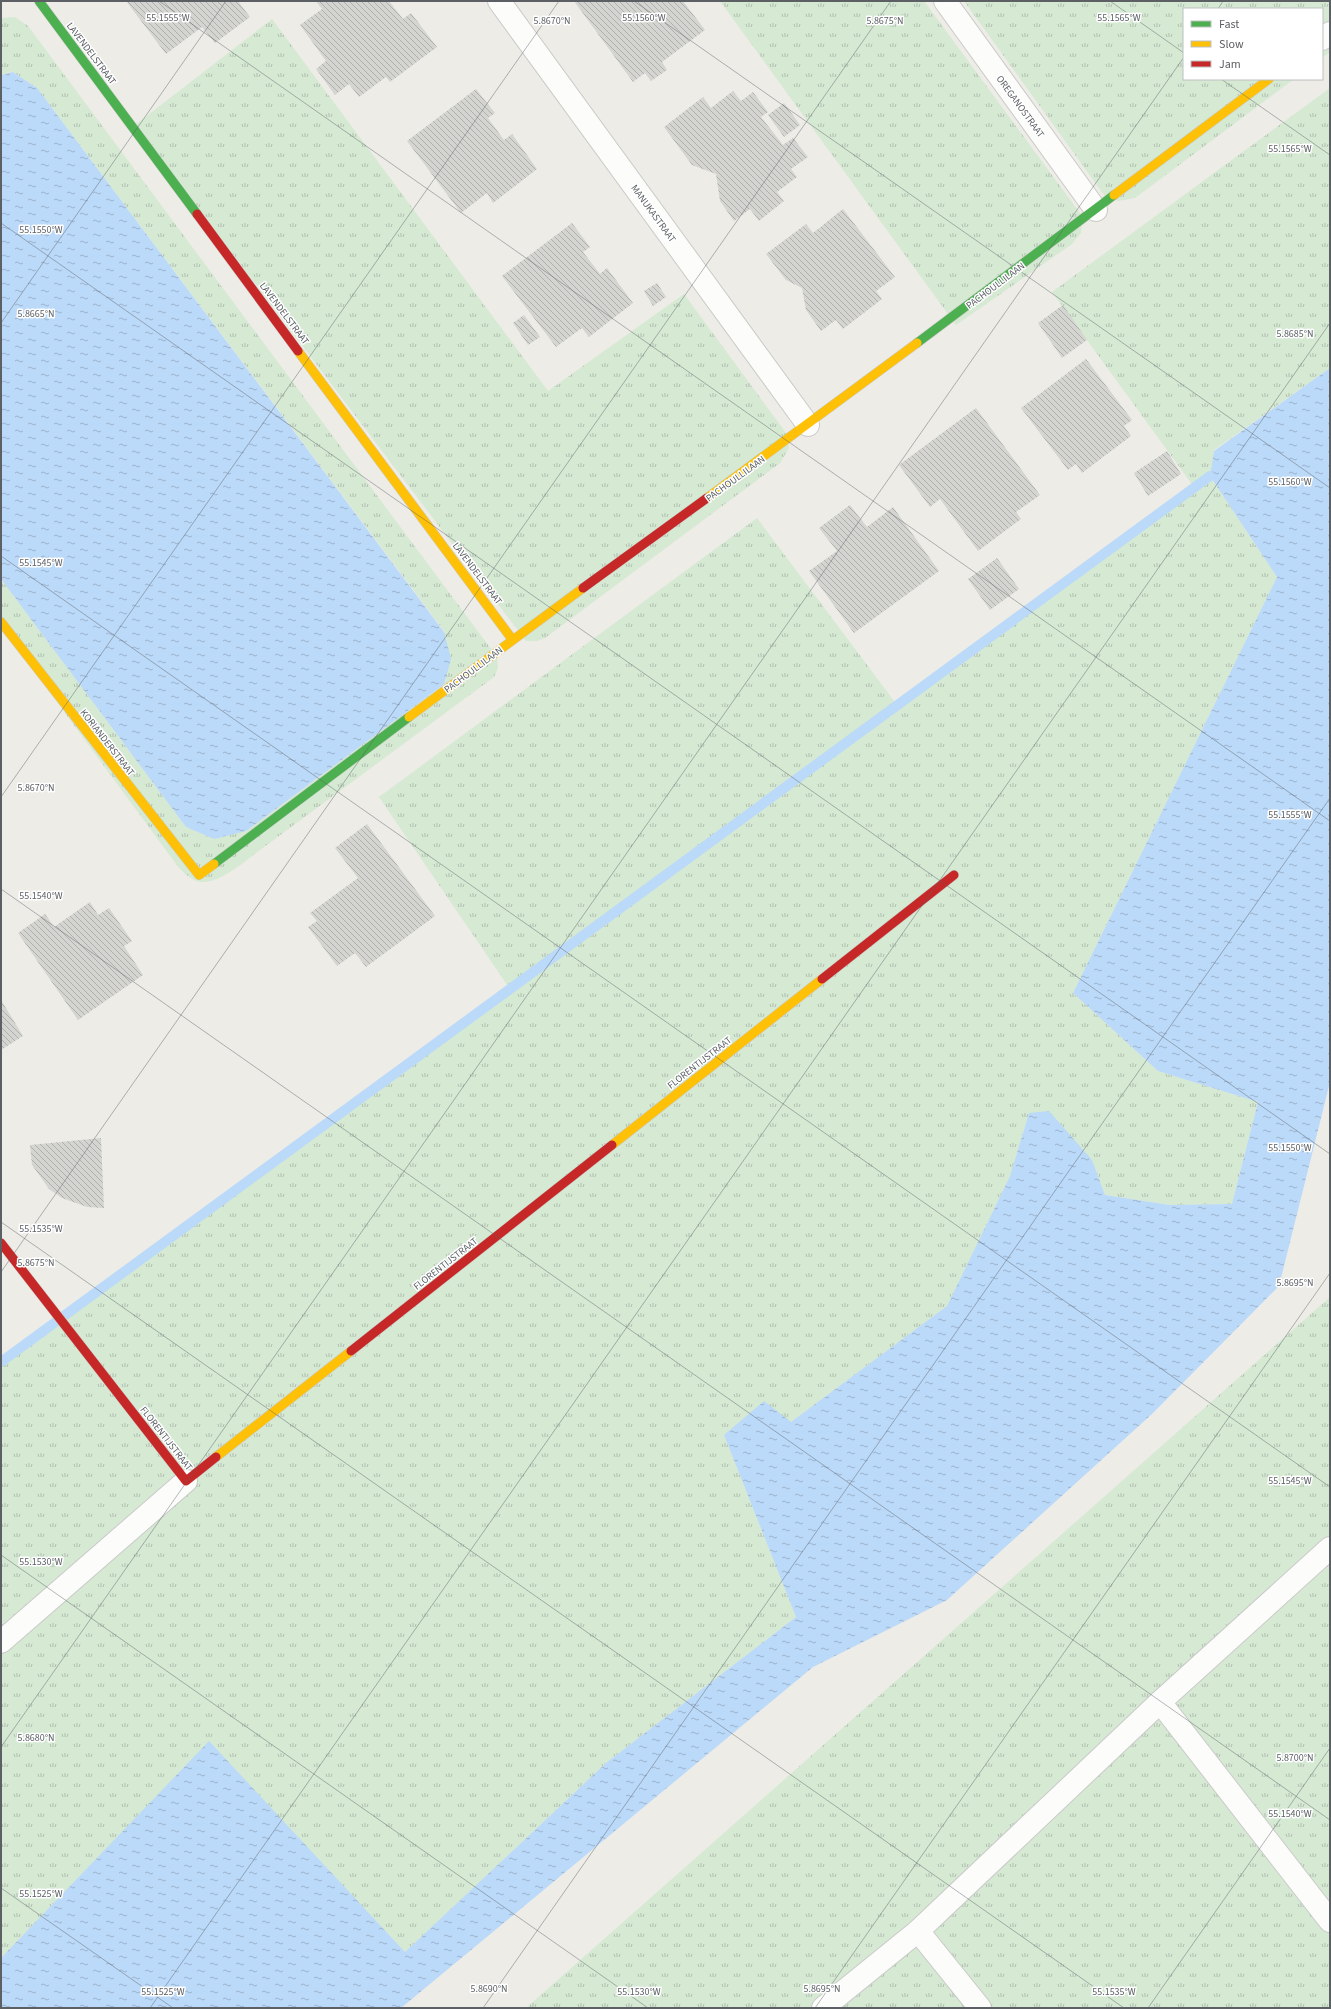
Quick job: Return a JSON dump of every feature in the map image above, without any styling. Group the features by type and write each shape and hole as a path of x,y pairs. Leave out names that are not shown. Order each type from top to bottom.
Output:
{"street":[{"name":"LAVENDELSTRAAT","path":"39,1 512,639"},
{"name":"MANUKASTRAAT","path":"499,1 808,425"},
{"name":"OREGANOSTRAAT","path":"945,1 1096,210"},
{"name":"PACHOULLILAAN","path":"199,875 512,639 808,425 1268,80"},
{"name":"KORIANDERSTRAAT","path":"1,622 199,875"},
{"name":"FLORENTIJSTRAAT","path":"1,1243 186,1481 954,875"},
{"path":"1,1642 186,1481"},
{"path":"823,2008 918,1930 1160,1702 1330,1548"},
{"path":"1160,1702 1330,1922"},
{"path":"918,1930 980,2008"}],"green space":[{"path":"720,1 924,1 1082,216 1081,233 1072,244 956,325"},
{"path":"964,1 1330,1 1330,52 1323,57 1323,8 1183,8 1183,80 1293,80 1135,198 1118,201 1104,195"},
{"path":"15,17 28,26 497,657 498,668 494,677 238,867 219,878 210,881 202,882 194,880 179,868 1,626 1,579 186,827 214,839 450,659 444,631 37,88 13,72 1,75 1,18"},
{"path":"272,19 548,391 684,294 786,433 789,448 780,463 545,638 537,641 526,641 135,125"},
{"path":"1330,88 1330,368 1214,450 1210,476 1277,577 1073,993 1158,1071 1258,1102 1232,1204 1170,1205 1105,1195 1092,1160 1029,1113 1010,1176 947,1306 791,1422 724,1435 796,1617 606,1763 405,1952 209,1742 1,1958 1,1362 510,989 379,797 757,518 897,705 1194,487 1052,292"},
{"path":"1330,1297 1330,2008 526,2008"}],"water":[{"path":"13,72 37,88 444,632 451,659 444,684 246,831 214,839 186,827 1,579 1,75"},
{"path":"1330,368 1330,1082 1279,1286 1152,1414 947,1600 813,1667 401,2008 1,2008 1,1958 209,1741 405,1952 606,1763 796,1617 724,1435 764,1401 791,1422 947,1306 1010,1176 1029,1113 1049,1111 1092,1160 1105,1195 1170,1205 1232,1204 1258,1102 1158,1071 1073,993 1277,577 1210,476 1214,451"}],"building":[{"path":"126,1 238,1 250,17 215,43 202,27 166,54"},
{"path":"316,1 389,1 403,19 411,13 437,47 390,82 386,77 359,97 349,84 335,95 316,69 326,61 300,25 322,9"},
{"path":"574,1 683,1 705,30 662,62 667,70 651,81 645,73 633,82"},
{"path":"476,89 495,113 488,118 504,140 512,134 537,169 493,203 487,193 461,213 407,141"},
{"path":"733,91 741,101 753,92 768,112 761,117 783,145 793,138 808,157 791,169 797,177 777,192 784,201 759,221 750,209 734,221 720,201 716,174 692,165 664,127 703,97 711,108"},
{"path":"784,103 800,125 784,137 768,115"},
{"path":"843,209 895,277 876,291 882,299 843,329 836,320 821,331 806,310 802,288 786,280 766,254 806,224 813,233"},
{"path":"572,223 590,247 583,252 600,274 607,268 633,303 589,337 582,328 556,347 502,276"},
{"path":"657,283 666,297 653,306 644,291"},
{"path":"1063,305 1087,340 1062,358 1038,323"},
{"path":"524,315 540,337 528,345 513,323"},
{"path":"1086,359 1132,420 1124,426 1131,436 1082,473 1076,464 1068,470 1021,408"},
{"path":"976,408 1040,495 1016,512 1021,519 978,551 940,499 930,507 899,465"},
{"path":"1167,451 1181,474 1148,496 1134,473"},
{"path":"850,505 867,527 893,507 939,571 854,633 809,571 837,551 819,528"},
{"path":"997,558 1019,589 990,610 968,579"},
{"path":"367,824 435,916 366,967 355,953 337,966 308,927 317,921 310,913 358,878 335,848"},
{"path":"90,902 98,915 109,908 132,941 124,946 143,975 78,1020 18,933 45,914 54,927"},
{"path":"1,1000 23,1036 1,1050"},
{"path":"101,1138 104,1208 87,1207 62,1198 49,1189 32,1165 30,1145"}],"waterway":[{"path":"1,1362 1210,476"}],"traffic: fast":[{"path":"39,1 197,214"},
{"path":"917,343 1114,195"},
{"path":"214,864 409,717"}],"traffic: slow":[{"path":"1114,195 1268,80"},
{"path":"707,498 917,343"},
{"path":"298,351 512,639"},
{"path":"409,717 583,588"},
{"path":"1,622 199,875 214,864"},
{"path":"612,1145 822,979"},
{"path":"216,1457 351,1351"}],"traffic: jam":[{"path":"197,214 298,351"},
{"path":"583,588 707,498"},
{"path":"822,979 954,875"},
{"path":"351,1351 612,1145"},
{"path":"1,1243 186,1481 216,1457"}]}
